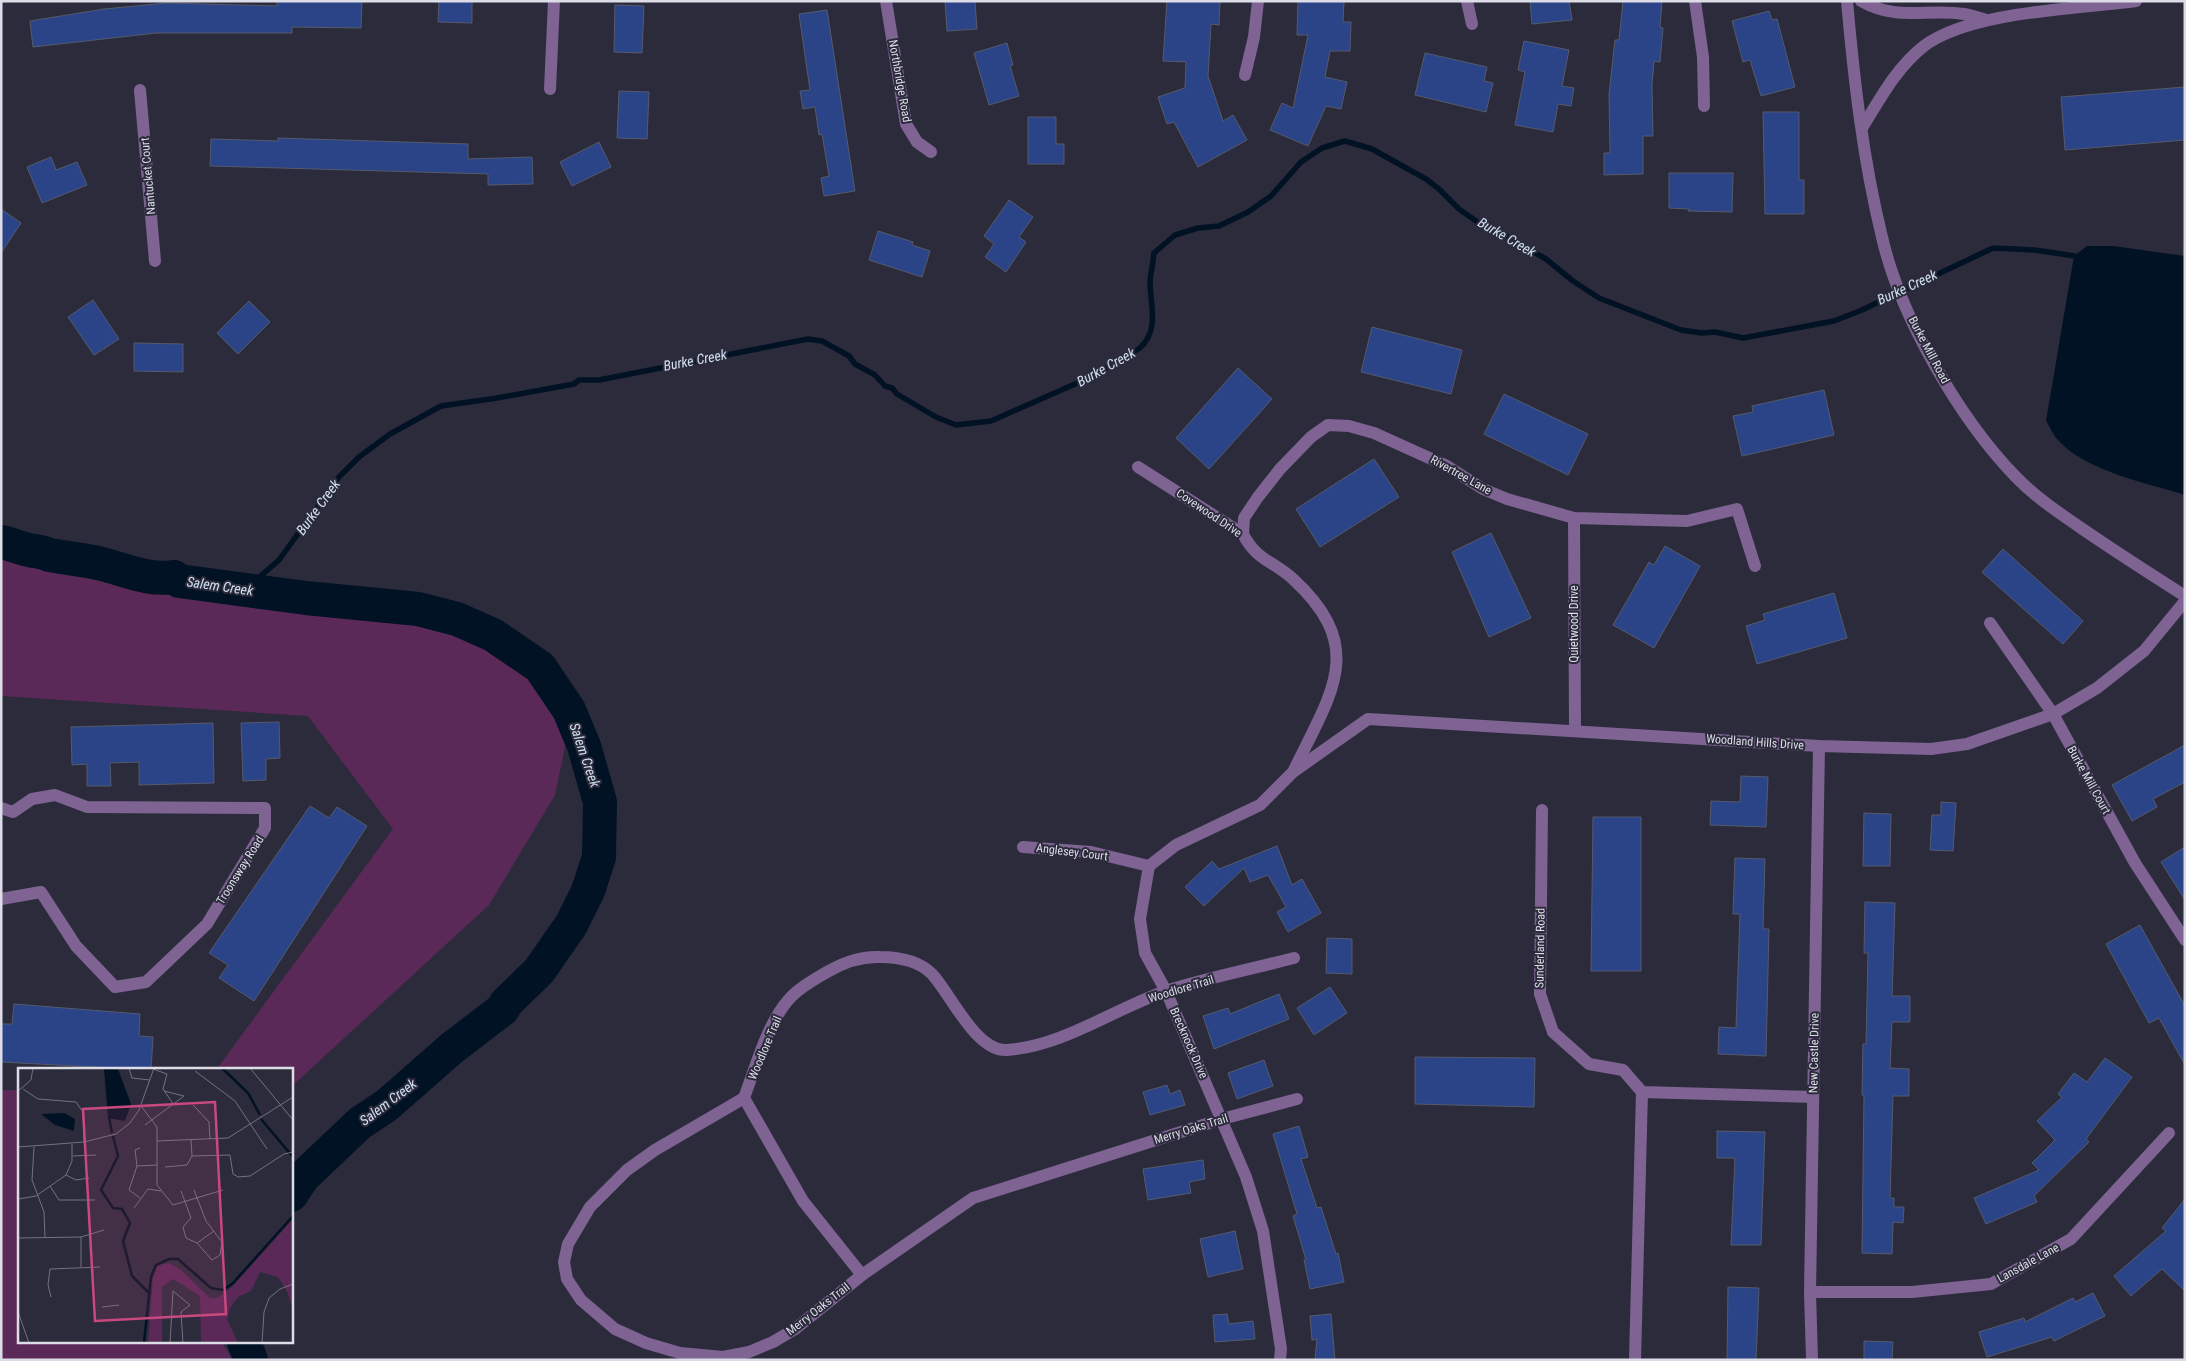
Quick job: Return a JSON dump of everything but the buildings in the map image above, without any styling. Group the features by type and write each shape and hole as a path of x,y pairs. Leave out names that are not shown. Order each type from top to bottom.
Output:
{"street":[{"path":"550,89 554,1"},
{"name":"Northbridge Road","path":"886,1 906,124 917,142 931,152"},
{"path":"1245,75 1254,37 1258,1"},
{"path":"1467,1 1472,24"},
{"path":"1695,1 1703,57 1704,106"},
{"name":"Burke Mill Road","path":"1847,1 1862,128 1882,237 1893,275 1915,326 1962,409 2016,477 2048,505 2185,596"},
{"path":"1861,1 1874,8 1894,14 1963,14 1986,20"},
{"path":"1862,128 1887,86 1905,64 1925,46 1986,20 2136,1"},
{"name":"Nantucket Court","path":"140,90 155,261"},
{"name":"Rivertree Lane","path":"1243,534 1244,518 1258,497 1305,443 1328,424 1349,426 1374,433 1447,466 1483,490 1507,499 1574,518 1687,521 1737,509 1755,566"},
{"name":"Covewood Drive","path":"1138,466 1243,534 1251,549 1287,573 1317,604 1334,634 1338,652 1337,669 1326,701 1293,772"},
{"name":"Quietwood Drive","path":"1574,518 1574,730"},
{"name":"Woodland Hills Drive","path":"1293,772 1368,719 1819,746 1931,749 1967,744 2053,714 2097,688 2144,650 2185,601"},
{"name":"Burke Mill Court","path":"1990,623 2053,714 2135,864 2184,939"},
{"name":"New Castle Drive","path":"1812,1360 1810,1292 1819,746"},
{"path":"1149,866 1176,845 1260,805 1293,772"},
{"name":"Troonsway Road","path":"1,808 14,812 32,799 55,795 88,807 266,808 265,828 207,924 146,982 115,987 76,946 40,892 1,899"},
{"name":"Sunderland Road","path":"1542,810 1540,994 1553,1032 1588,1064 1622,1070 1642,1092"},
{"name":"Anglesey Court","path":"1023,847 1091,852 1149,866"},
{"name":"Brecknock Drive","path":"1149,866 1140,919 1145,953 1166,992 1246,1176 1264,1231 1281,1348 1280,1360"},
{"name":"Woodlore Trail","path":"744,1098 762,1049 787,1003 805,985 851,960 868,956 894,957 919,964 932,974 962,1018 988,1043 1004,1050 1052,1040 1166,992 1294,958"},
{"path":"1635,1360 1642,1092 1813,1096"},
{"path":"744,1098 803,1202 862,1275"},
{"name":"Merry Oaks Trail","path":"744,1098 655,1150 608,1187 590,1207 568,1244 564,1262 566,1279 581,1300 615,1329 646,1343 680,1353 723,1357 749,1352 773,1342 795,1329 862,1275 973,1198 1222,1119 1297,1099"},
{"name":"Lansdale Lane","path":"1810,1292 1912,1292 1991,1284 2071,1239 2169,1133"}],"shaded area":[{"path":"1,556 118,580 337,615 414,625 490,646 539,683 566,742 555,795 489,905 292,1086 292,1068 217,1068 393,829 308,716 1,696"},
{"path":"1,1090 18,1090 18,1344 223,1344 232,1360 1,1360"}],"water":[{"path":"2087,246 2113,246 2185,256 2185,495 2117,475 2084,460 2058,440 2046,421 2074,256"}],"waterway":[{"name":"Burke Creek","path":"247,588 279,560 339,477 359,457 390,434 441,406 574,384 579,380 599,380 808,339 822,341 849,356 855,364 875,375 885,386 892,388 897,394 936,417 956,425 991,421 1093,376 1140,348 1146,341 1152,325 1150,281 1154,253 1175,235 1198,228 1219,226 1248,212 1271,196 1301,162 1322,148 1345,141 1372,149 1426,179 1459,209 1486,228 1499,232 1546,259 1573,281 1599,298 1681,330 1702,333 1715,332 1743,338 1834,321 1862,310 1993,248 2035,250 2081,257"},
{"name":"Salem Creek","path":"1,542 49,555 102,564 156,578 174,577 179,581 306,598 418,609 457,619 493,635 540,667 569,710 584,746 600,802 599,857 588,891 571,925 539,971 506,1003 503,1009 452,1048 387,1105 360,1123 303,1177 292,1194"},
{"name":"Salem Creek","path":"245,1344 251,1360"}]}
